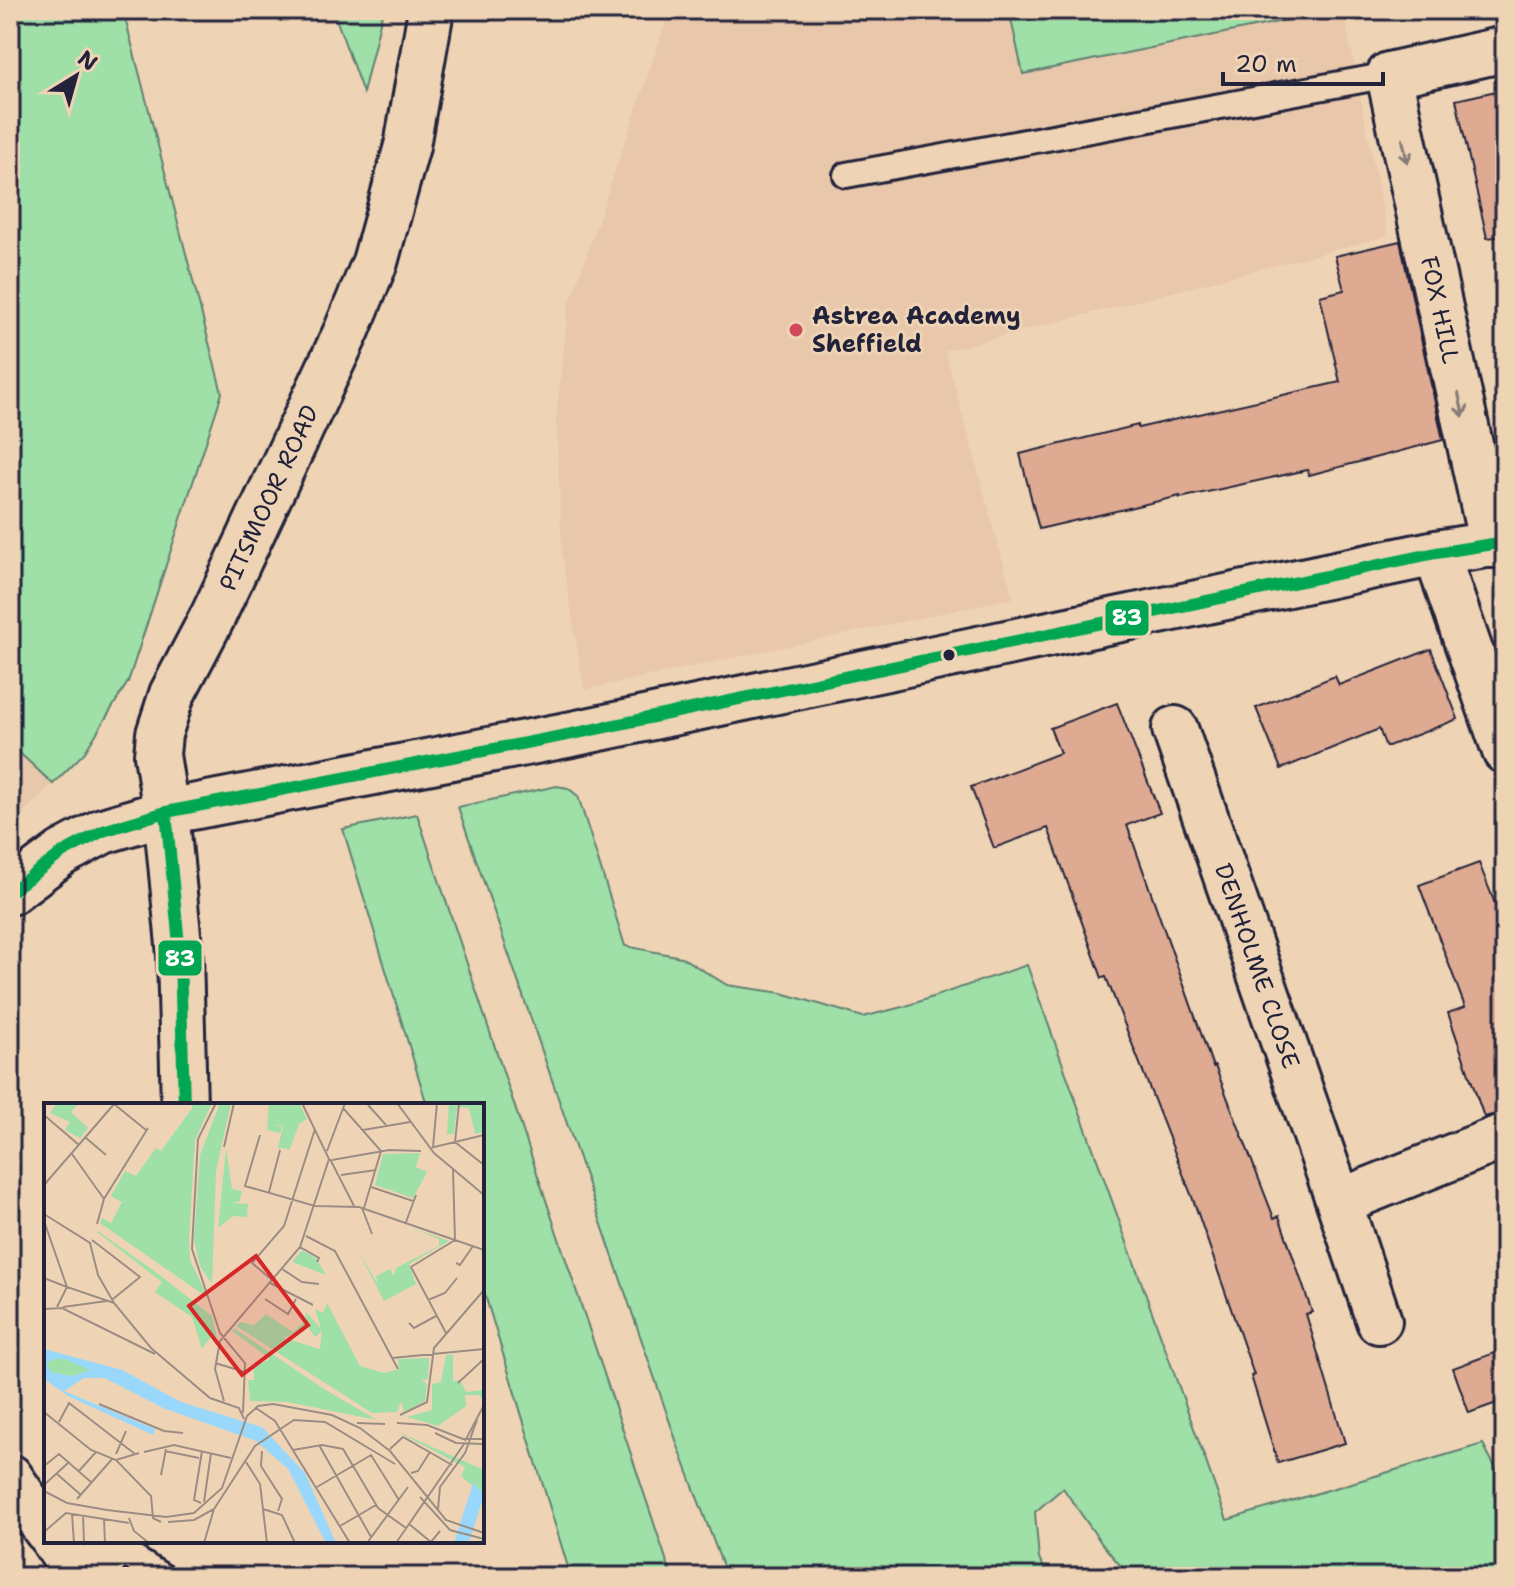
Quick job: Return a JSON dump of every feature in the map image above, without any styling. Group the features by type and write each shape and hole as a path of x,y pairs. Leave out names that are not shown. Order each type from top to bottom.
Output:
{"street":[{"name":"PITSMOOR ROAD","path":"184,1103 180,955 166,812 157,755 159,734 172,694 213,616 341,344 375,262 407,146 431,10"},
{"path":"1389,75 1505,49"},
{"name":"FOX HILL","path":"1389,75 1498,543"},
{"path":"10,892 62,853 103,831 166,812 521,744 1436,553 1498,543"},
{"path":"1436,553 1505,751"},
{"name":"DENHOLME CLOSE","path":"1175,729 1379,1321"},
{"path":"1339,1202 1505,1136"},
{"path":"10,1477 44,1527"},
{"path":"55,1543 78,1577"}],"lane":[{"path":"846,175 1389,75"},
{"path":"107,1555 163,1577"}],"shaded area":[{"name":"Astrea Academy Sheffield","path":"670,10 1343,10 1388,236 945,351 1013,598 584,690 562,555 556,417 568,309"},
{"path":"10,744 53,784 10,825"}],"green space":[{"path":"10,10 123,10 222,393 128,682 85,752 53,784 10,744"},
{"path":"333,10 383,10 363,93"},
{"path":"1009,10 1297,10 1298,18 1023,74"},
{"path":"557,786 568,788 578,796 625,946 681,957 727,985 782,993 863,1017 906,1006 1027,965 1227,1520 1483,1444 1505,1486 1505,1577 1130,1577 1102,1544 1063,1488 1035,1512 1039,1559 1050,1577 727,1577 678,1446 458,807"},
{"path":"417,814 672,1577 571,1577 484,1292 484,1103 426,1103 343,829"}],"building":[{"path":"1505,89 1505,236 1487,238 1456,100"},
{"path":"1400,241 1443,440 1309,475 1307,470 1039,529 1020,454 1340,382 1320,296 1344,290 1335,256"},
{"path":"1431,649 1458,719 1386,747 1379,729 1281,769 1256,708 1335,676 1339,685"},
{"path":"1117,703 1160,813 1127,825 1213,1067 1274,1218 1279,1216 1312,1312 1306,1314 1345,1443 1278,1463 1251,1376 1254,1375 1194,1202 1106,977 1102,978 1048,828 994,848 971,787 1060,753 1050,728"},
{"path":"1479,863 1505,929 1505,1112 1484,1117 1448,1013 1465,1007 1419,885"},
{"path":"1505,1349 1505,1400 1469,1413 1453,1368"}],"transit line":[{"name":"83","path":"10,892 62,853 103,831 166,812 572,734 1436,553 1505,542"},
{"name":"83","path":"166,812 180,955 184,1103"}],"place":[{"name":"Astrea Academy Sheffield","path":"796,330"}]}
